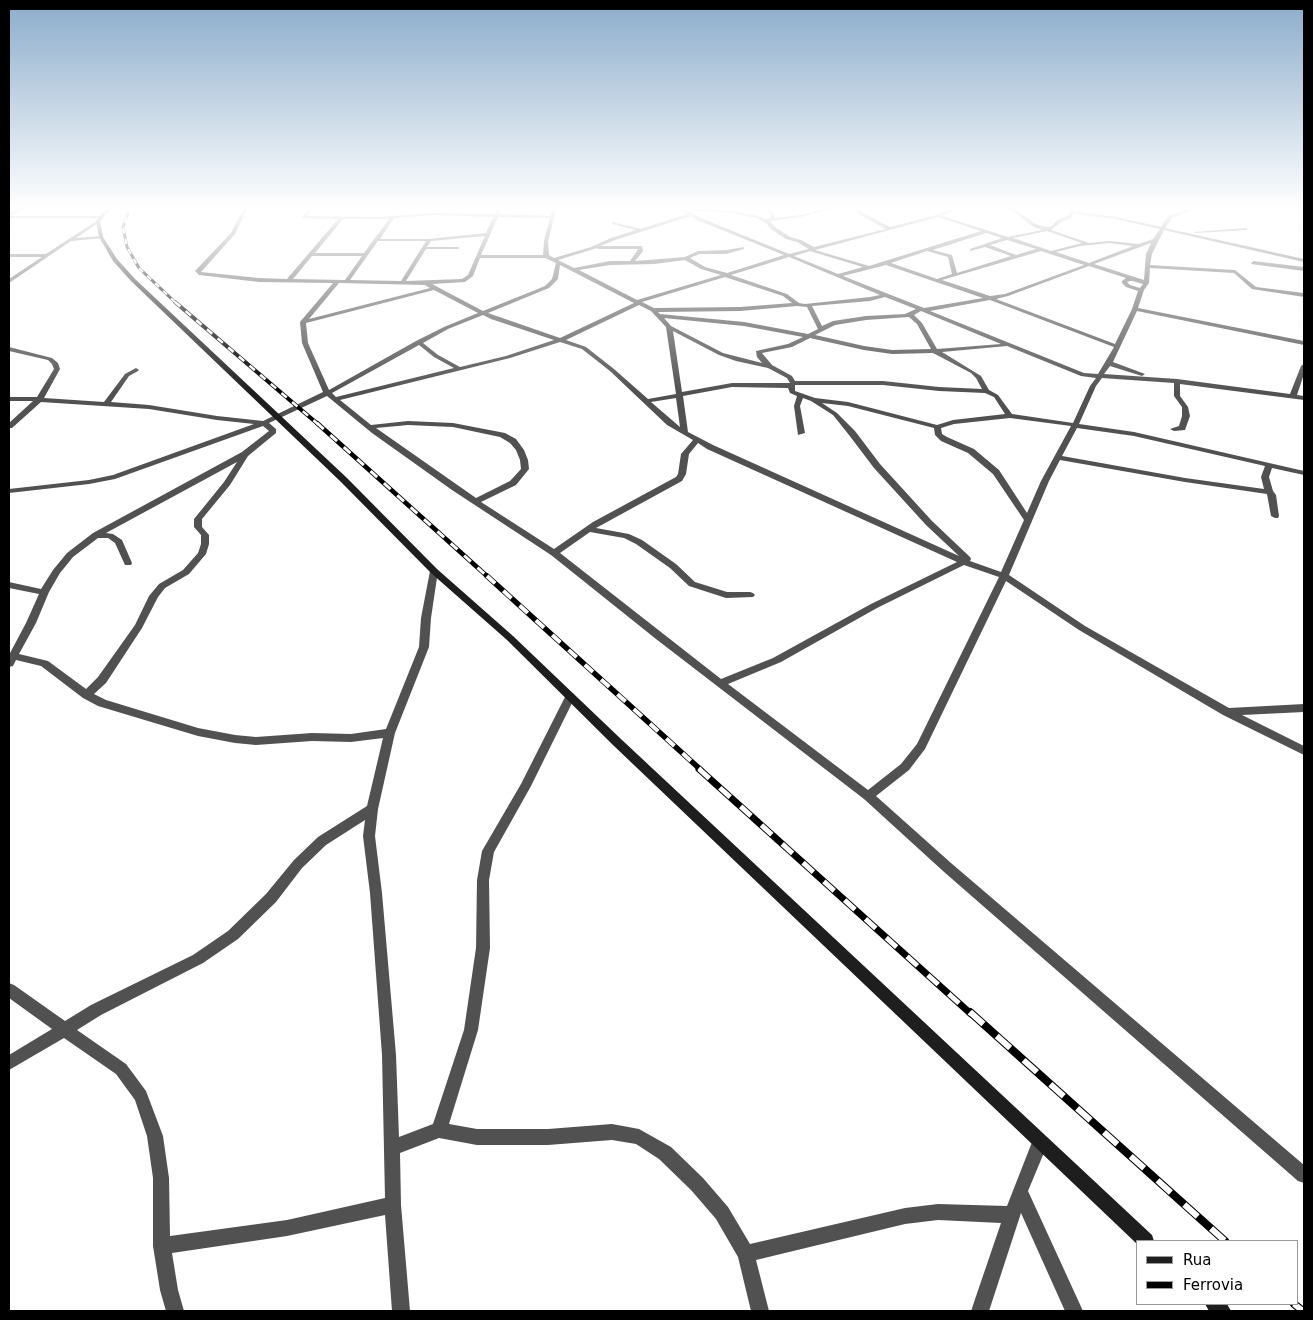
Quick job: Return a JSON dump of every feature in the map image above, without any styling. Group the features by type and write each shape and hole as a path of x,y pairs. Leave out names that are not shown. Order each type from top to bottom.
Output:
{"street":[{"path":"9,281 27,269"},
{"path":"123,269 344,480 434,570 510,638 570,697 929,1035 1040,1143 1145,1240"},
{"path":"201,269 198,272 253,280 402,283 466,280 473,269"},
{"path":"288,280 298,269"},
{"path":"346,282 356,269"},
{"path":"402,283 411,269"},
{"path":"9,491 89,482 115,477 278,418 328,393 418,342 482,312 547,287 555,279 553,269"},
{"path":"570,269 653,310 661,316 669,327 720,354 770,366"},
{"path":"573,270 579,269"},
{"path":"706,269 785,295 797,304"},
{"path":"335,399 508,357 560,340 637,302 744,269"},
{"path":"821,269 1083,375 1157,379 1304,398"},
{"path":"838,276 864,269"},
{"path":"903,269 992,299 1116,346"},
{"path":"953,269 955,275"},
{"path":"938,280 977,269"},
{"path":"1075,269 992,299 922,310 911,315 841,320 820,328 811,336 790,346 758,352 760,357 770,366 790,377 792,392 813,400 848,404 937,427 953,422 1010,416 1075,425 1134,434 1202,448 1269,466 1304,473"},
{"path":"1102,269 1135,279 1144,286"},
{"path":"868,796 905,767 922,746 1004,576 1058,457 1093,386 1109,363 1135,309 1144,286 1147,269"},
{"path":"1184,269 1231,272 1238,274 1247,284 1254,288 1304,295"},
{"path":"1135,279 1129,279 1124,282 1128,286 1144,286"},
{"path":"337,282 303,322 305,343 328,393 370,427 454,488 554,553 659,638 868,796 947,867 1304,1175"},
{"path":"424,283 505,322 584,348 612,370 670,423 697,440 976,567 1004,576 1082,628 1227,712 1304,751"},
{"path":"303,322 436,288"},
{"path":"653,310 729,310 870,299 885,295"},
{"path":"806,305 813,311 820,328"},
{"path":"1135,309 1304,343"},
{"path":"729,310 744,324"},
{"path":"911,315 919,323 935,351 966,366 978,377 986,391"},
{"path":"661,316 744,324 877,350 935,351 1008,344"},
{"path":"669,327 681,396 685,433"},
{"path":"418,342 436,356 458,368"},
{"path":"9,349 50,359 57,365 55,375 39,400 9,426"},
{"path":"1109,363 1157,379"},
{"path":"1293,396 1304,368"},
{"path":"106,404 126,375 136,370"},
{"path":"1083,375 1093,386"},
{"path":"1174,429 1182,428 1186,416 1185,407 1177,396 1176,381"},
{"path":"647,401 732,385 882,383 939,389 986,391 996,396 1010,416"},
{"path":"800,396 797,406 801,433"},
{"path":"9,399 150,407 217,418 264,423 273,431 245,454 96,535 63,563 44,592 11,660 44,663 87,695 102,703 178,726 235,739 256,741 312,737 351,738 390,733"},
{"path":"813,400 835,414 843,422 882,472 929,523 976,567"},
{"path":"370,427 408,423 453,425 494,433 514,441 524,460 525,469 513,483 476,501"},
{"path":"937,427 939,434 944,439 971,451 996,472 1028,520"},
{"path":"554,553 589,529 679,479 682,474 685,454 697,440"},
{"path":"87,695 102,680 116,661 139,626 154,596 162,586 186,572 202,554 205,535 198,527 198,519 227,483 245,454"},
{"path":"1058,457 1185,480 1269,492"},
{"path":"1269,466 1265,477 1269,492 1272,495 1275,516"},
{"path":"589,529 626,536 639,542 673,566 692,584 726,595 750,595"},
{"path":"96,535 110,536 119,542 128,563"},
{"path":"721,683 777,660 874,606 965,561"},
{"path":"401,1311 393,1205 389,1055 376,893 369,836 372,809 390,733 424,647 426,618 434,570"},
{"path":"9,585 44,592"},
{"path":"439,1130 471,1030 483,948 483,880 488,851 534,770 570,697"},
{"path":"1227,712 1304,708"},
{"path":"9,1063 96,1010 205,954 233,934 271,898 298,864 322,841 372,809"},
{"path":"9,990 86,1047 121,1070 141,1096 155,1136 158,1153 161,1178 162,1246 169,1290 175,1311"},
{"path":"392,1148 439,1130 477,1137 548,1137 612,1132 638,1137 665,1153 697,1184 722,1213 746,1254 760,1311"},
{"path":"980,1311 1020,1191 1040,1143"},
{"path":"1020,1191 1074,1311"},
{"path":"162,1246 287,1228 393,1205"},
{"path":"746,1254 913,1215 938,1212 1012,1215"}],"railway":[{"path":"140,269 177,304"},
{"path":"175,302 319,425"},
{"path":"317,423 488,577"},
{"path":"487,576 701,770"},
{"path":"699,769 971,1014"},
{"path":"970,1012 1224,1240"},
{"path":"1295,1305 1303,1311"}]}
